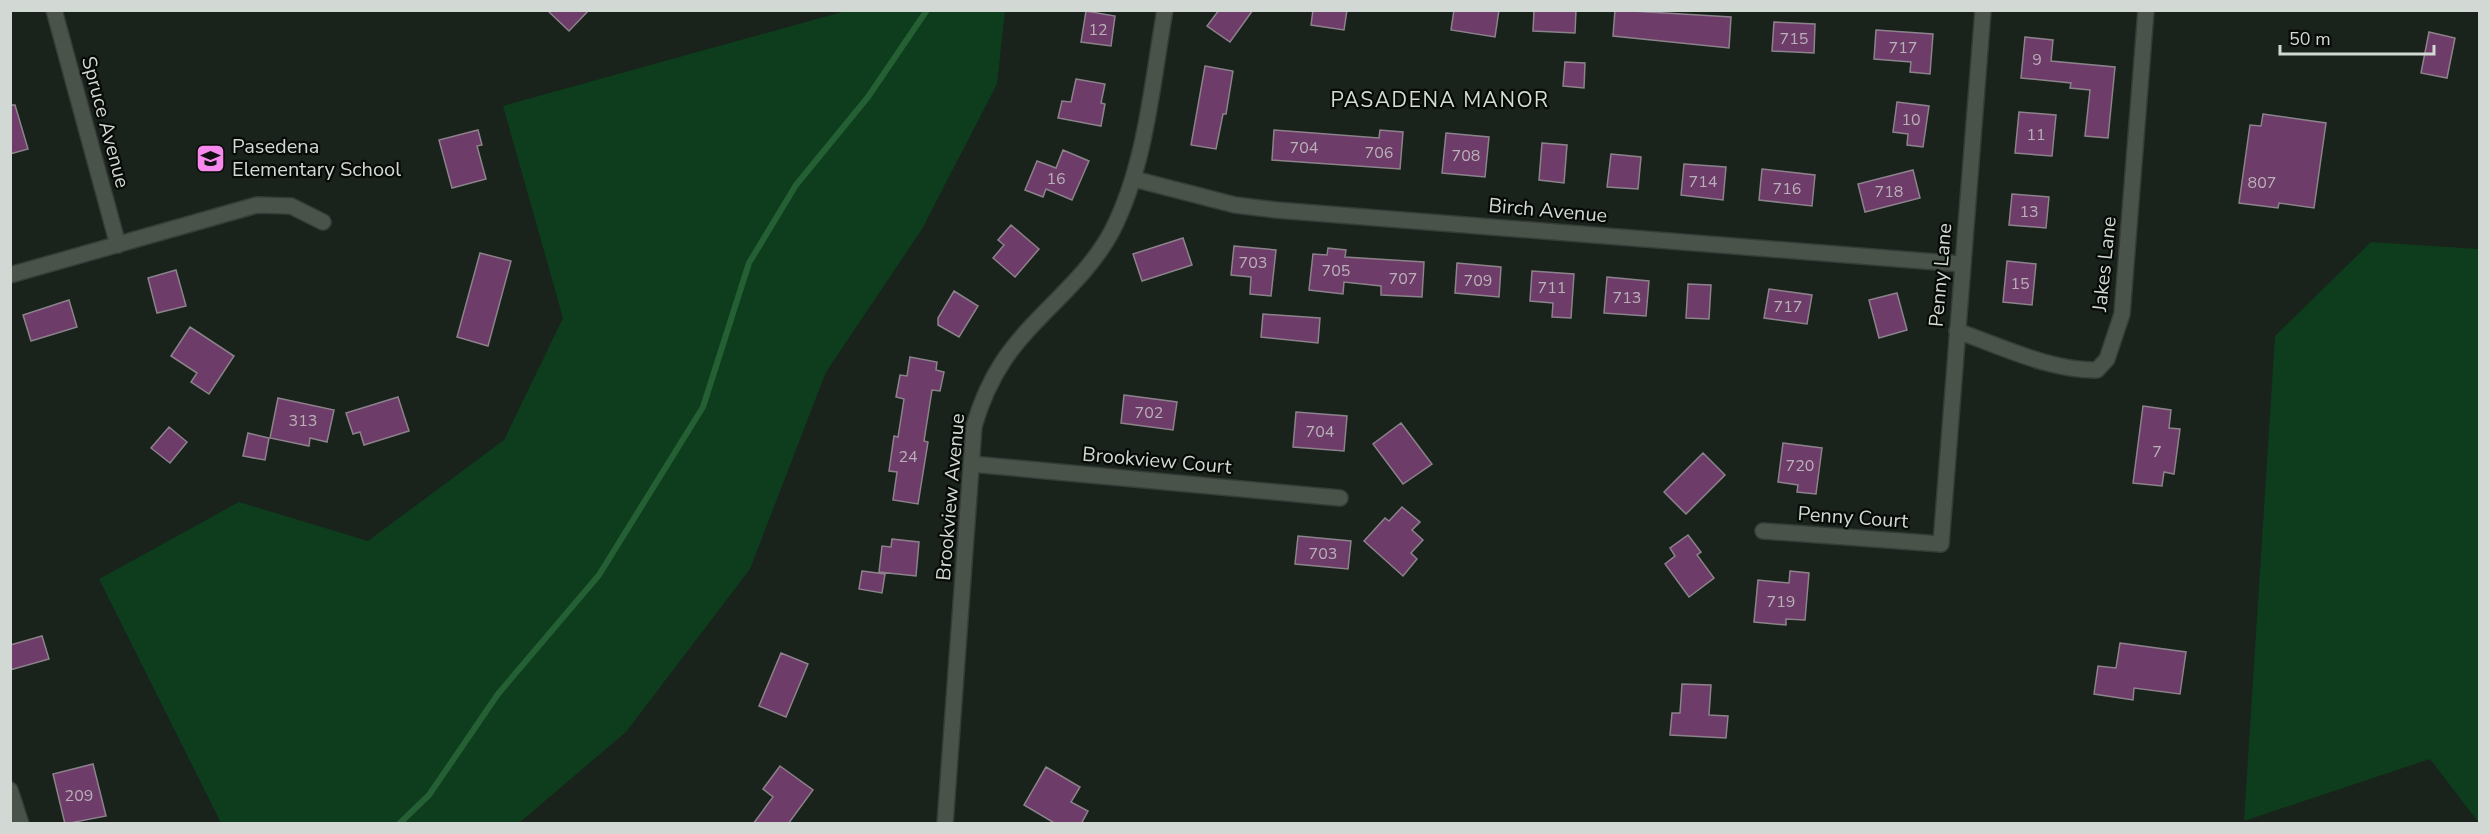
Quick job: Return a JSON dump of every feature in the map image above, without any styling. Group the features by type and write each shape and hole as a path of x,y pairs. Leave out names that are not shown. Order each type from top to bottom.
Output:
{"street":[{"name":"Spruce Avenue","path":"54,10 118,245"},
{"name":"Brookview Avenue","path":"945,824 974,426 989,384 1004,359 1094,259 1111,231 1134,180 1165,10"},
{"name":"Penny Lane","path":"1941,544 1983,10"},
{"name":"Jakes Lane","path":"1957,331 2039,360 2081,370 2097,370 2107,359 2122,314 2146,10"},
{"name":"Birch Avenue","path":"1134,180 1235,205 1276,210 1962,264"},
{"path":"10,275 257,205 291,206 323,222"},
{"name":"Brookview Court","path":"971,464 1340,498"},
{"name":"Penny Court","path":"1763,531 1941,544"},
{"path":"10,790 21,824"}],"green space":[{"path":"849,10 1005,11 997,84 922,229 826,372 750,569 626,732 519,823 221,823 99,579 239,502 368,541 504,440 563,318 503,106"},
{"path":"2371,242 2479,249 2479,823 2430,759 2244,821 2275,336"}],"building":[{"path":"547,10 589,10 569,31"},
{"path":"1219,10 1253,10 1230,42 1207,26"},
{"path":"1313,10 1347,10 1344,30 1311,25"},
{"path":"1454,10 1499,10 1495,37 1451,30"},
{"path":"1534,10 1576,10 1575,33 1533,31"},
{"path":"1615,10 1731,17 1729,48 1613,36"},
{"path":"1086,11 1115,16 1111,46 1081,42"},
{"path":"1774,22 1815,24 1814,53 1772,51"},
{"path":"1876,30 1933,34 1930,74 1910,72 1911,62 1874,59"},
{"path":"2429,32 2455,38 2447,78 2421,73"},
{"path":"2025,37 2053,40 2051,61 2115,67 2108,138 2085,136 2090,90 2070,88 2071,83 2021,78"},
{"path":"1565,62 1585,63 1584,88 1563,86"},
{"path":"1205,66 1233,71 1226,114 1223,114 1216,149 1191,145"},
{"path":"1076,79 1105,84 1101,103 1105,104 1101,126 1058,118 1062,101 1071,102"},
{"path":"1897,102 1929,106 1923,147 1907,145 1908,134 1893,132"},
{"path":"10,105 15,105 28,149 10,154"},
{"path":"2019,112 2056,115 2052,156 2015,153"},
{"path":"2263,114 2326,123 2314,208 2279,203 2278,208 2239,203 2250,125 2261,126"},
{"path":"478,130 482,145 477,146 486,179 452,188 439,140"},
{"path":"1274,130 1379,138 1380,130 1403,132 1400,169 1272,160"},
{"path":"1446,133 1489,137 1485,177 1442,173"},
{"path":"1542,143 1567,145 1564,183 1539,180"},
{"path":"1063,150 1089,161 1072,200 1046,189 1043,197 1025,190 1037,161 1056,168"},
{"path":"1611,154 1641,157 1638,189 1607,187"},
{"path":"1684,164 1726,167 1723,200 1681,195"},
{"path":"1762,169 1815,175 1812,206 1759,200"},
{"path":"1913,170 1920,198 1865,212 1858,184"},
{"path":"2012,194 2049,197 2046,228 2009,225"},
{"path":"1011,225 1039,249 1015,277 993,258 1004,245 998,240"},
{"path":"1183,238 1192,265 1142,281 1133,254"},
{"path":"1234,246 1276,250 1271,296 1250,294 1251,277 1231,275"},
{"path":"1328,248 1346,250 1345,257 1424,262 1422,297 1381,295 1381,286 1344,282 1343,294 1309,290 1313,254 1327,255"},
{"path":"480,253 511,261 488,346 457,337"},
{"path":"2007,261 2036,264 2032,305 2003,302"},
{"path":"1457,263 1501,267 1499,297 1455,293"},
{"path":"176,270 186,306 157,313 148,278"},
{"path":"1532,271 1574,274 1571,318 1552,317 1553,303 1530,301"},
{"path":"1607,277 1649,281 1646,316 1604,313"},
{"path":"1688,284 1711,285 1709,319 1686,318"},
{"path":"1769,289 1812,295 1807,324 1764,318"},
{"path":"954,291 978,306 959,337 938,325 938,318"},
{"path":"1897,293 1907,330 1879,338 1869,300"},
{"path":"69,300 77,327 31,341 23,315"},
{"path":"1263,314 1320,318 1318,343 1261,337"},
{"path":"190,327 234,356 209,394 191,382 197,373 171,356"},
{"path":"910,357 937,362 936,370 944,372 940,391 932,390 924,441 928,442 918,504 893,500 897,472 889,471 894,436 898,437 904,399 896,397 900,375 907,376"},
{"path":"1124,395 1177,402 1173,430 1121,423"},
{"path":"398,397 409,431 364,445 360,432 353,434 346,413"},
{"path":"278,398 334,410 327,442 310,438 309,446 270,438"},
{"path":"2143,406 2171,410 2169,428 2180,429 2174,474 2164,472 2162,486 2133,483"},
{"path":"1296,412 1347,416 1344,451 1293,447"},
{"path":"1401,423 1432,464 1403,484 1373,444"},
{"path":"169,427 187,442 170,463 151,448"},
{"path":"248,433 269,438 265,460 243,456"},
{"path":"1783,443 1822,448 1816,494 1797,492 1798,485 1778,482"},
{"path":"1703,453 1725,475 1686,514 1664,492"},
{"path":"1402,507 1420,522 1412,530 1423,540 1411,553 1417,559 1403,576 1364,541 1385,518 1389,521"},
{"path":"1688,535 1701,552 1697,555 1714,578 1689,597 1665,564 1675,556 1670,548"},
{"path":"1298,536 1351,541 1348,569 1295,564"},
{"path":"892,539 919,542 916,576 879,572 882,546 891,547"},
{"path":"862,571 885,574 882,593 859,589"},
{"path":"1790,571 1809,573 1805,620 1786,619 1786,625 1754,622 1758,580 1789,583"},
{"path":"42,636 49,659 10,670 10,645"},
{"path":"2120,643 2186,652 2180,694 2134,688 2133,700 2094,694 2098,666 2116,668"},
{"path":"781,653 808,664 786,717 759,706"},
{"path":"1682,684 1711,685 1709,715 1728,716 1726,738 1670,735 1672,713 1680,713"},
{"path":"93,764 106,816 65,824 53,774"},
{"path":"780,766 813,790 788,824 753,824 773,797 763,789"},
{"path":"1046,767 1080,787 1071,802 1088,811 1081,824 1056,824 1024,805"}],"waterway":[{"path":"399,824 429,795 498,694 599,575 703,407 749,263 796,185 868,97 927,10"}],"place":[{"name":"Pasedena Elementary School","path":"211,158"}],"district":[{"name":"PASADENA MANOR","path":"1440,100"}]}
